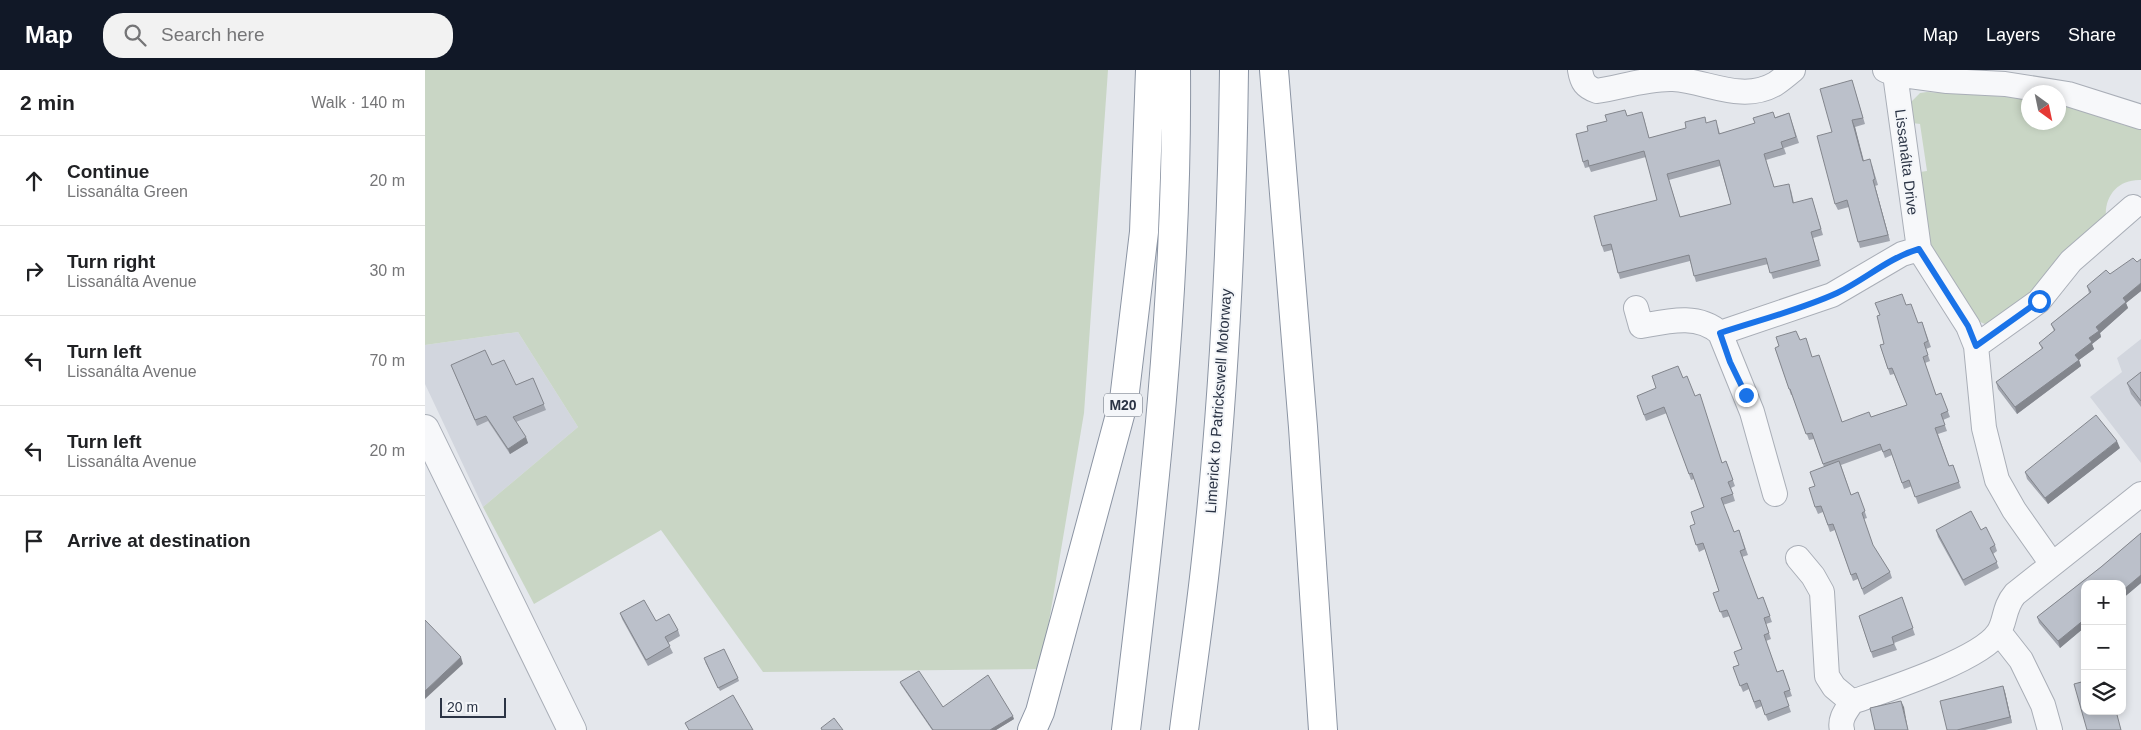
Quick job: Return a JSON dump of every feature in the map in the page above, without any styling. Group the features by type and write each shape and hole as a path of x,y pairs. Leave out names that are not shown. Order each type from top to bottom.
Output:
{"highway":[{"name":"M20","path":"1032,730 1042,702 1124,400 1144,232 1149,70"},
{"name":"M20","path":"1126,730 1149,549 1164,377 1173,202 1176,70"},
{"name":"Limerick to Patrickswell Motorway","path":"1184,730 1205,568 1224,364 1233,160 1234,70"},
{"path":"1274,70 1303,427 1323,730"}],"street":[{"path":"1580,70 1582,82 1589,88 1597,91 1653,80 1673,79 1741,92 1759,91 1775,84 1793,70"},
{"name":"Lissanálta Drive","path":"1919,249 1909,163 1890,72 1947,81 2005,84 2068,94 2141,117"},
{"path":"1976,346 2039,301 2071,261 2133,207"},
{"path":"1720,333 1839,292 1902,254 1919,249 1968,326 1976,346 1984,428 1997,480 2014,510 2052,564"},
{"path":"1636,308 1641,326 1684,319 1713,327 1720,333 1752,412 1775,494"},
{"path":"425,429 572,730"},
{"path":"1842,730 1841,724 1845,712 1853,702 1951,664 1983,647 1999,632 2008,602 2015,594 2141,494"},
{"path":"1798,558 1813,576 1821,592 1827,676 1835,687 1853,702"},
{"path":"1999,632 2021,660 2043,705 2050,730"}],"shaded area":[{"path":"518,332 578,427 483,507 425,384 425,345"},
{"path":"2141,339 2141,463 2090,397 2122,372 2117,358"}],"green space":[{"path":"425,70 1108,70 1084,413 1041,669 763,672 661,530 534,604 483,507 578,427 518,332 425,345"},
{"path":"1920,93 2021,98 2021,130 2066,130 2066,105 2094,112 2123,125 2141,128 2141,180 2126,182 2115,190 2108,202 2106,218 2060,256 2040,286 1995,322 1985,324 1978,321 1936,262 1926,234 1920,172 1927,171 1920,124 1912,123 1909,104"}],"building":[{"path":"1852,80 1863,118 1852,120 1863,161 1870,159 1875,179 1873,180 1888,235 1858,242 1847,200 1835,204 1817,136 1832,132 1820,89"},
{"path":"1625,110 1627,116 1642,112 1649,138 1686,128 1685,122 1705,117 1706,123 1716,120 1719,134 1755,123 1753,118 1773,112 1775,118 1789,113 1796,137 1781,142 1783,148 1764,154 1774,187 1789,184 1793,203 1812,198 1821,229 1811,232 1819,260 1770,273 1766,258 1694,276 1689,255 1618,273 1611,244 1602,246 1594,216 1657,200 1644,151 1589,166 1588,160 1583,162 1576,134 1588,131 1587,126 1607,121 1605,115","holes":["1719,160 1731,204 1680,217 1667,174"]},
{"path":"2133,258 2137,262 2141,259 2141,283 2123,298 2126,302 2096,327 2099,331 2089,338 2092,342 2075,355 2079,360 2015,407 1996,382 2043,348 2039,343 2055,330 2051,324 2091,292 2087,286 2106,270 2110,274"},
{"path":"1902,294 1906,305 1911,304 1918,323 1922,322 1928,341 1924,343 1928,355 1923,357 1936,395 1941,393 1948,411 1941,414 1945,425 1935,428 1949,466 1953,465 1959,482 1915,497 1909,480 1902,483 1890,449 1883,452 1880,444 1823,464 1812,433 1806,434 1775,348 1779,346 1776,337 1796,331 1800,340 1806,338 1812,357 1819,355 1842,422 1869,412 1871,417 1907,405 1892,368 1888,369 1880,345 1884,344 1877,316 1880,315 1875,303"},
{"path":"485,350 492,365 504,360 516,385 533,378 544,404 513,417 526,437 508,449 486,416 475,420 451,365"},
{"path":"1678,366 1683,378 1687,376 1695,396 1700,394 1722,463 1726,461 1733,480 1728,482 1733,494 1721,498 1734,532 1739,530 1745,549 1740,551 1758,599 1763,597 1770,616 1764,618 1769,633 1764,635 1777,672 1783,670 1790,690 1784,692 1789,706 1765,715 1760,700 1754,702 1747,683 1740,686 1733,667 1739,665 1734,652 1742,649 1727,610 1720,612 1713,593 1719,591 1703,543 1696,545 1690,526 1695,524 1691,512 1704,507 1692,473 1689,474 1664,407 1644,415 1637,396 1656,388 1652,376"},
{"path":"2141,372 2141,401 2127,383"},
{"path":"2096,415 2117,441 2045,498 2025,472"},
{"path":"1839,461 1851,495 1858,492 1865,511 1862,513 1873,545 1890,572 1862,589 1856,573 1851,575 1833,524 1828,525 1821,506 1815,507 1809,488 1815,486 1810,472"},
{"path":"1971,511 1981,530 1986,527 1995,545 1990,548 1997,562 1963,580 1936,530"},
{"path":"2141,533 2141,575 2126,588 2126,580 2084,580"},
{"path":"2081,583 2081,622 2058,641 2037,617"},
{"path":"1902,597 1913,628 1892,637 1894,644 1871,652 1859,616"},
{"path":"644,600 656,621 669,614 678,630 665,637 670,646 646,660 620,613"},
{"path":"425,620 461,657 425,691"},
{"path":"724,649 738,678 718,688 704,658"},
{"path":"919,671 943,707 988,675 1013,716 990,730 933,730 900,682"},
{"path":"2081,682 2081,709 2074,684"},
{"path":"2003,686 2010,717 1957,730 1947,730 1940,701"},
{"path":"733,695 753,730 689,730 685,723"},
{"path":"1901,701 1908,730 1875,730 1870,708"},
{"path":"2083,715 2117,715 2121,730 2087,730"},
{"path":"834,718 843,730 822,730 821,728"}],"route":[{"path":"1746,395 1730,362 1720,333 1815,302 1839,292 1884,263 1902,254 1919,249 1929,268 1968,326 1976,346 2039,301"}]}
